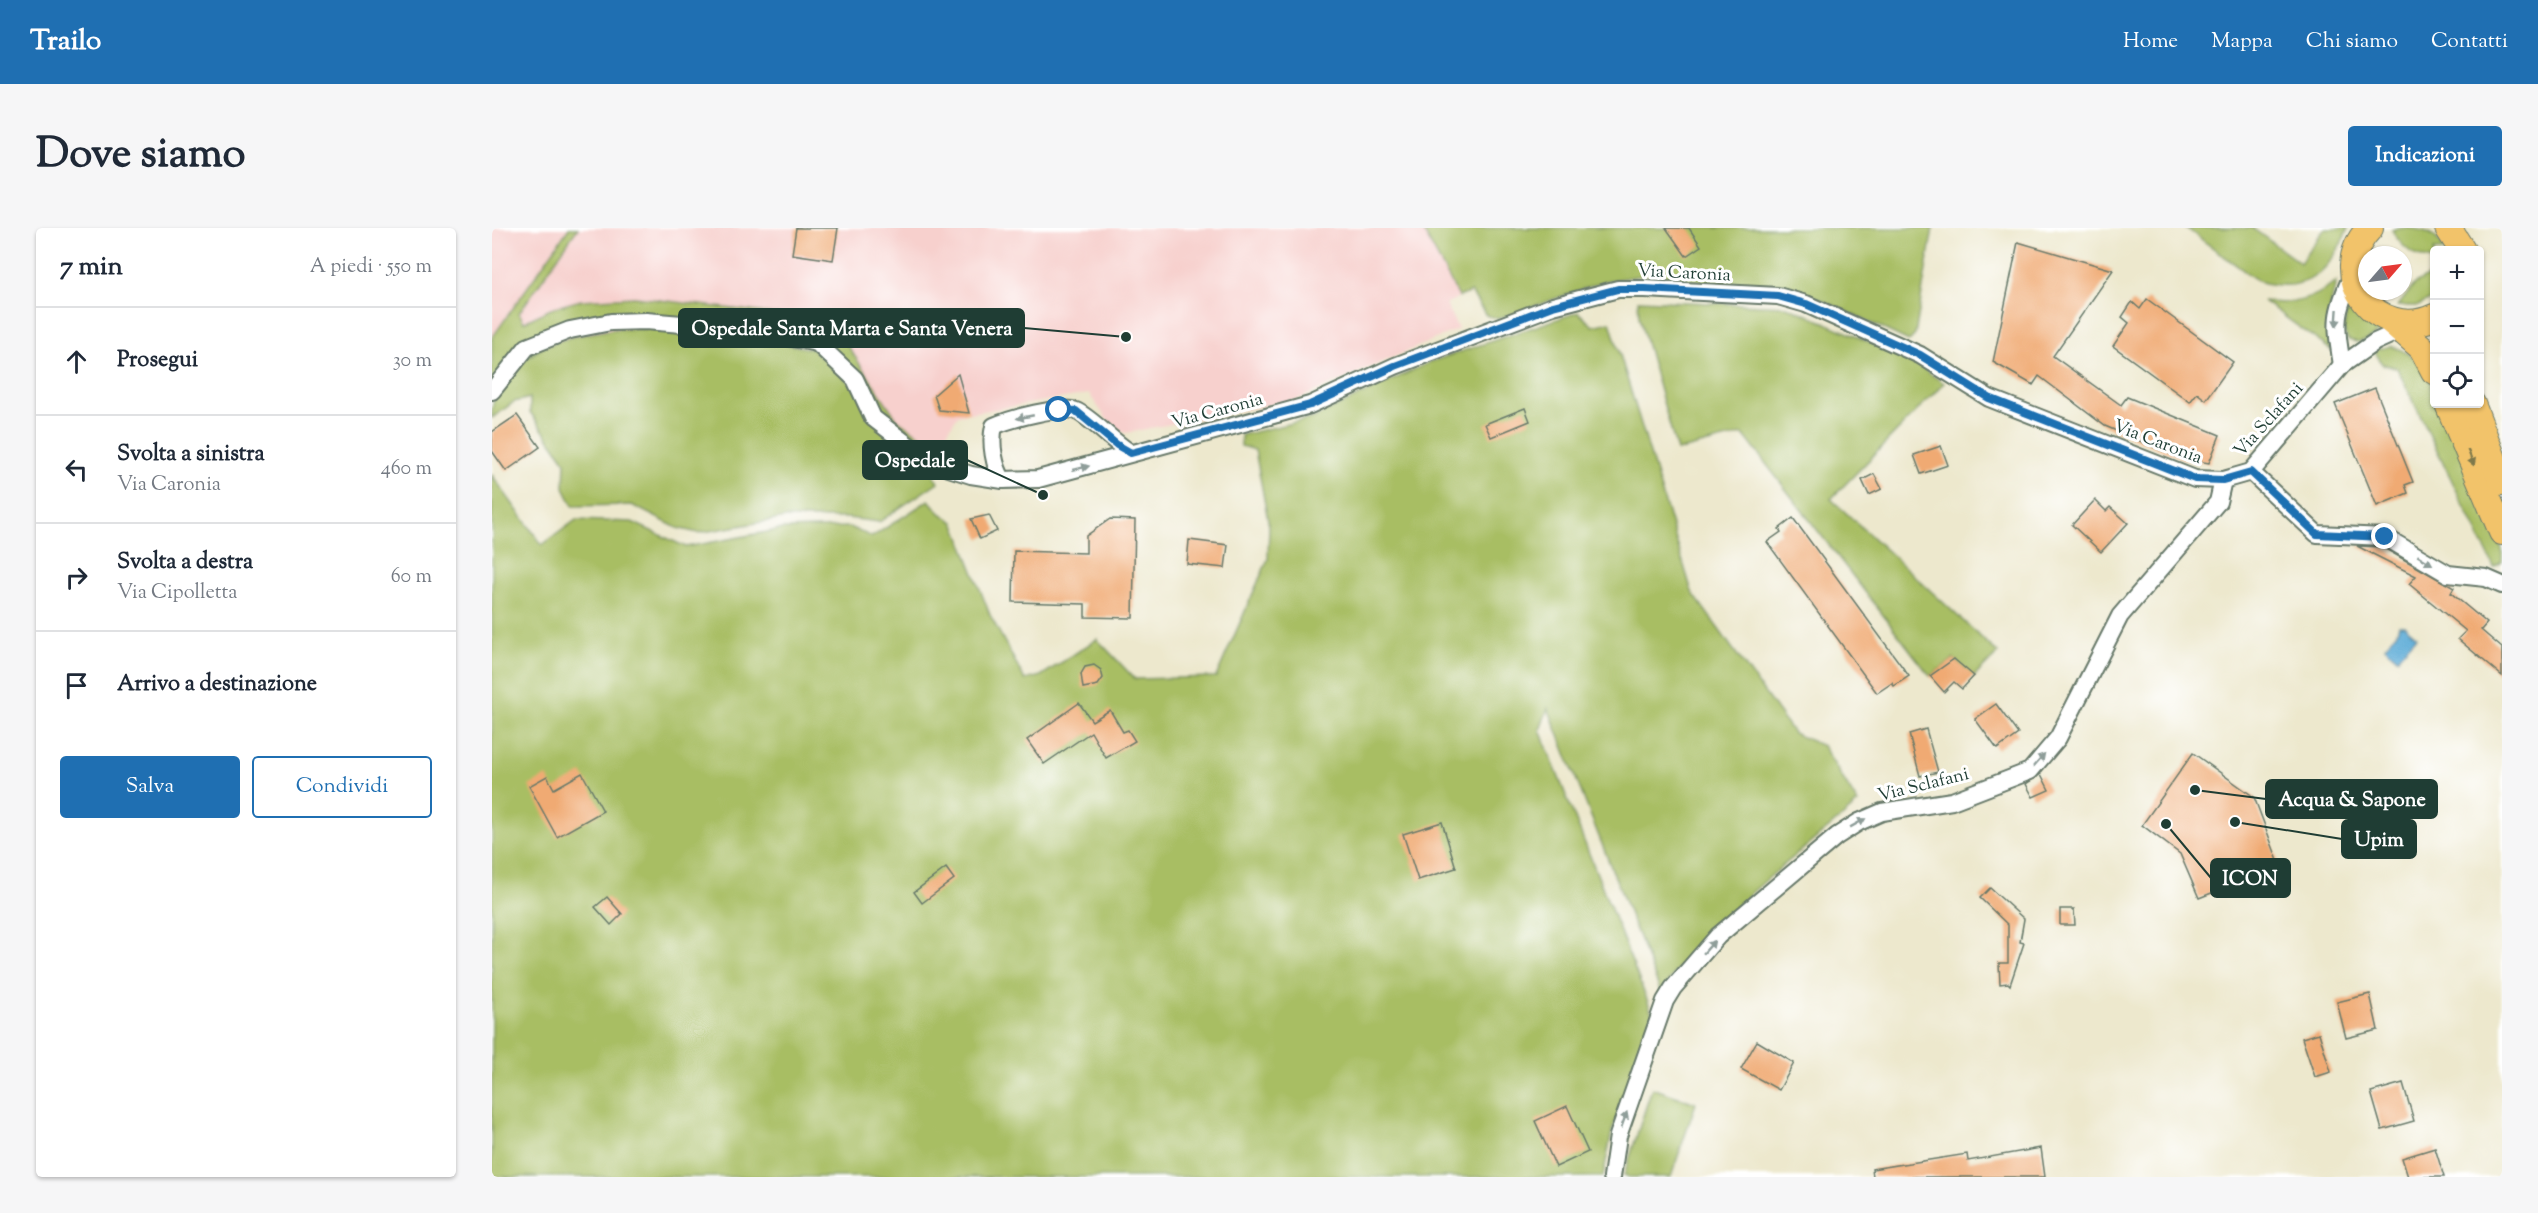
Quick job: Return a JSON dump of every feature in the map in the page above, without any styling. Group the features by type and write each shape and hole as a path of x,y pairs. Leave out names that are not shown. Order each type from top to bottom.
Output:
{"main road":[{"path":"2448,228 2459,246"},
{"path":"2362,234 2353,273 2365,302 2376,314 2413,322 2430,363"},
{"path":"2450,408 2502,532"},
{"path":"2474,408 2502,482"}],"street":[{"path":"2342,365 2335,322 2338,305 2353,273"},
{"name":"Via Caronia","path":"492,391 527,347 570,330 611,322 646,321 753,330 817,343 855,379 873,418 930,462 971,475 1003,480 1038,479 1310,405 1395,366 1553,306 1618,289 1645,289 1778,296 1806,304 1920,355 1989,398 2195,479 2223,480"},
{"name":"Via Sclafani","path":"1612,1177 1618,1136 1665,1001 1673,988 1711,945 1837,836 1859,822 1882,812 1952,801 2030,771 2058,738 2081,696 2096,659 2120,616 2218,502 2223,480 2251,472 2342,365 2375,342 2413,322"},
{"path":"1003,480 996,471 993,434 994,426 1009,420 1059,410 1076,411 1117,445 1131,453"},
{"path":"2251,472 2317,534 2385,537 2448,574 2486,578 2502,585"}],"shaded area":[{"path":"492,228 1412,228 1423,230 1459,297 1446,304 1458,329 1298,399 1126,433 1118,431 1108,421 1089,394 958,415 940,444 919,446 821,339 656,317 492,382"}],"green space":[{"path":"569,228 578,228 519,313 524,322 553,308 581,300 635,297 815,319 839,333 897,419 932,444 919,446 891,426 821,339 576,323 492,382 492,338"},
{"path":"1412,228 1933,228 1915,335 1909,341 1816,297 1776,288 1676,279 1659,273 1605,281 1498,319 1486,315 1471,292 1459,297 1423,230"},
{"path":"2186,228 2252,228 2300,263 2325,228 2348,228 2334,257 2315,276 2304,282 2275,285 2258,281"},
{"path":"2398,228 2426,231 2443,246 2430,246 2430,259 2427,259 2412,252 2412,246 2404,246 2392,230"},
{"path":"2430,275 2430,300 2418,306 2398,306 2403,300 2412,300 2412,288"},
{"path":"2336,282 2327,322 2331,350 2263,301 2283,303 2302,300"},
{"path":"1638,300 1787,306 1908,359 1944,383 1831,499 1998,653 1974,677 1954,659 1930,676 1743,434 1677,451 1639,317"},
{"path":"2347,305 2368,326 2380,331 2360,342 2347,339 2344,331"},
{"path":"1578,312 1593,326 1610,322 1692,592 1793,733 1823,746 1858,803 1726,916 1680,966 1661,993 1548,708 1540,730 1653,1015 1612,1131 1603,1177 492,1177 492,475 542,545 576,520 632,522 686,547 783,529 850,527 872,537 929,500 940,513 954,522 990,615 1025,680 1041,676 1097,639 1135,679 1216,677 1268,559 1269,526 1255,450 1241,446 1241,435 1313,418 1430,362"},
{"path":"613,329 651,329 753,338 812,349 849,382 930,468 938,482 879,522 847,518 786,518 698,533 677,528 632,505 573,506 564,488 565,461 530,412 530,398 514,402 492,418 494,401 518,367 541,349 567,338"},
{"path":"2391,346 2410,354 2428,374 2430,408 2442,408 2502,549 2502,562 2494,567 2397,368 2382,364 2374,350"},
{"path":"1652,1088 1696,1103 1671,1177 1629,1177 1624,1175"}],"water":[{"path":"2399,625 2404,625 2417,636 2397,658 2385,647 2397,632"}],"building":[{"path":"796,228 838,228 833,260 792,254"},
{"path":"1666,228 1689,228 1701,246 1686,256"},
{"path":"2018,242 2113,270 2053,356 2121,405 2127,397 2220,435 2209,463 2180,458 2105,426 2039,376 2033,385 1993,362"},
{"path":"2147,299 2233,362 2206,400 2197,393 2190,402 2113,346 2129,323 2122,317 2132,302 2140,309"},
{"path":"958,374 969,413 939,410 934,395"},
{"path":"2375,388 2413,482 2405,485 2408,493 2377,506 2335,404"},
{"path":"1525,408 1530,421 1491,437 1485,424"},
{"path":"517,415 540,447 506,471 492,451 492,432"},
{"path":"1941,446 1948,465 1921,474 1914,455"},
{"path":"1874,474 1882,489 1869,495 1862,480"},
{"path":"2095,500 2106,511 2110,507 2128,523 2101,552 2072,525"},
{"path":"989,515 997,531 980,539 971,519"},
{"path":"1793,518 1909,676 1894,686 1892,683 1877,693 1767,542 1781,532 1779,529"},
{"path":"1110,519 1135,520 1133,618 1085,617 1085,604 1013,602 1014,551 1086,553 1086,536"},
{"path":"1189,540 1228,545 1225,568 1187,564"},
{"path":"2357,546 2382,547 2454,588 2451,593 2487,623 2481,630 2502,648 2502,676 2458,639 2466,631 2409,584 2416,576"},
{"path":"1954,659 1974,676 1962,689 1954,682 1944,692 1930,676"},
{"path":"1094,665 1101,670 1103,678 1098,685 1083,688 1081,674 1085,667"},
{"path":"1079,703 1092,721 1110,710 1123,732 1128,730 1135,741 1106,758 1091,732 1044,764 1027,740"},
{"path":"1996,704 2018,734 1997,749 1975,719"},
{"path":"1926,729 1938,772 1920,776 1909,734"},
{"path":"2193,753 2254,797 2280,866 2199,898 2180,854 2142,825"},
{"path":"582,773 603,811 557,837 529,786 547,776 554,789"},
{"path":"2041,774 2049,790 2033,797 2026,784"},
{"path":"1442,822 1456,868 1418,880 1403,834"},
{"path":"946,868 954,879 922,903 914,892"},
{"path":"1990,888 2024,919 2020,942 2024,943 2010,985 2000,984 1999,963 2008,963 2008,925 1980,898"},
{"path":"607,897 622,914 611,925 595,907"},
{"path":"2060,909 2074,909 2075,925 2060,925"},
{"path":"2370,994 2378,1030 2346,1038 2337,1002"},
{"path":"2319,1033 2331,1072 2315,1077 2302,1038"},
{"path":"1757,1041 1794,1063 1779,1090 1741,1069"},
{"path":"2403,1083 2414,1121 2382,1130 2371,1092"},
{"path":"1567,1106 1588,1152 1556,1167 1535,1121"},
{"path":"2041,1148 2045,1177 1873,1177 1872,1169 1967,1154 1968,1161"},
{"path":"2435,1148 2444,1177 2408,1177 2402,1158"}],"place":[{"name":"Ospedale Santa Marta e Santa Venera","path":"1126,337"},
{"name":"Ospedale","path":"1043,495"},
{"name":"Acqua & Sapone","path":"2195,790"},
{"name":"Upim","path":"2235,822"},
{"name":"ICON","path":"2166,824"}],"route":[{"path":"1059,410 1076,411 1117,445 1131,453 1310,405 1395,366 1553,306 1593,295 1618,289 1645,289 1778,296 1831,314 1920,355 1989,398 2137,454 2195,479 2223,480 2251,472 2317,534 2385,537"}]}
